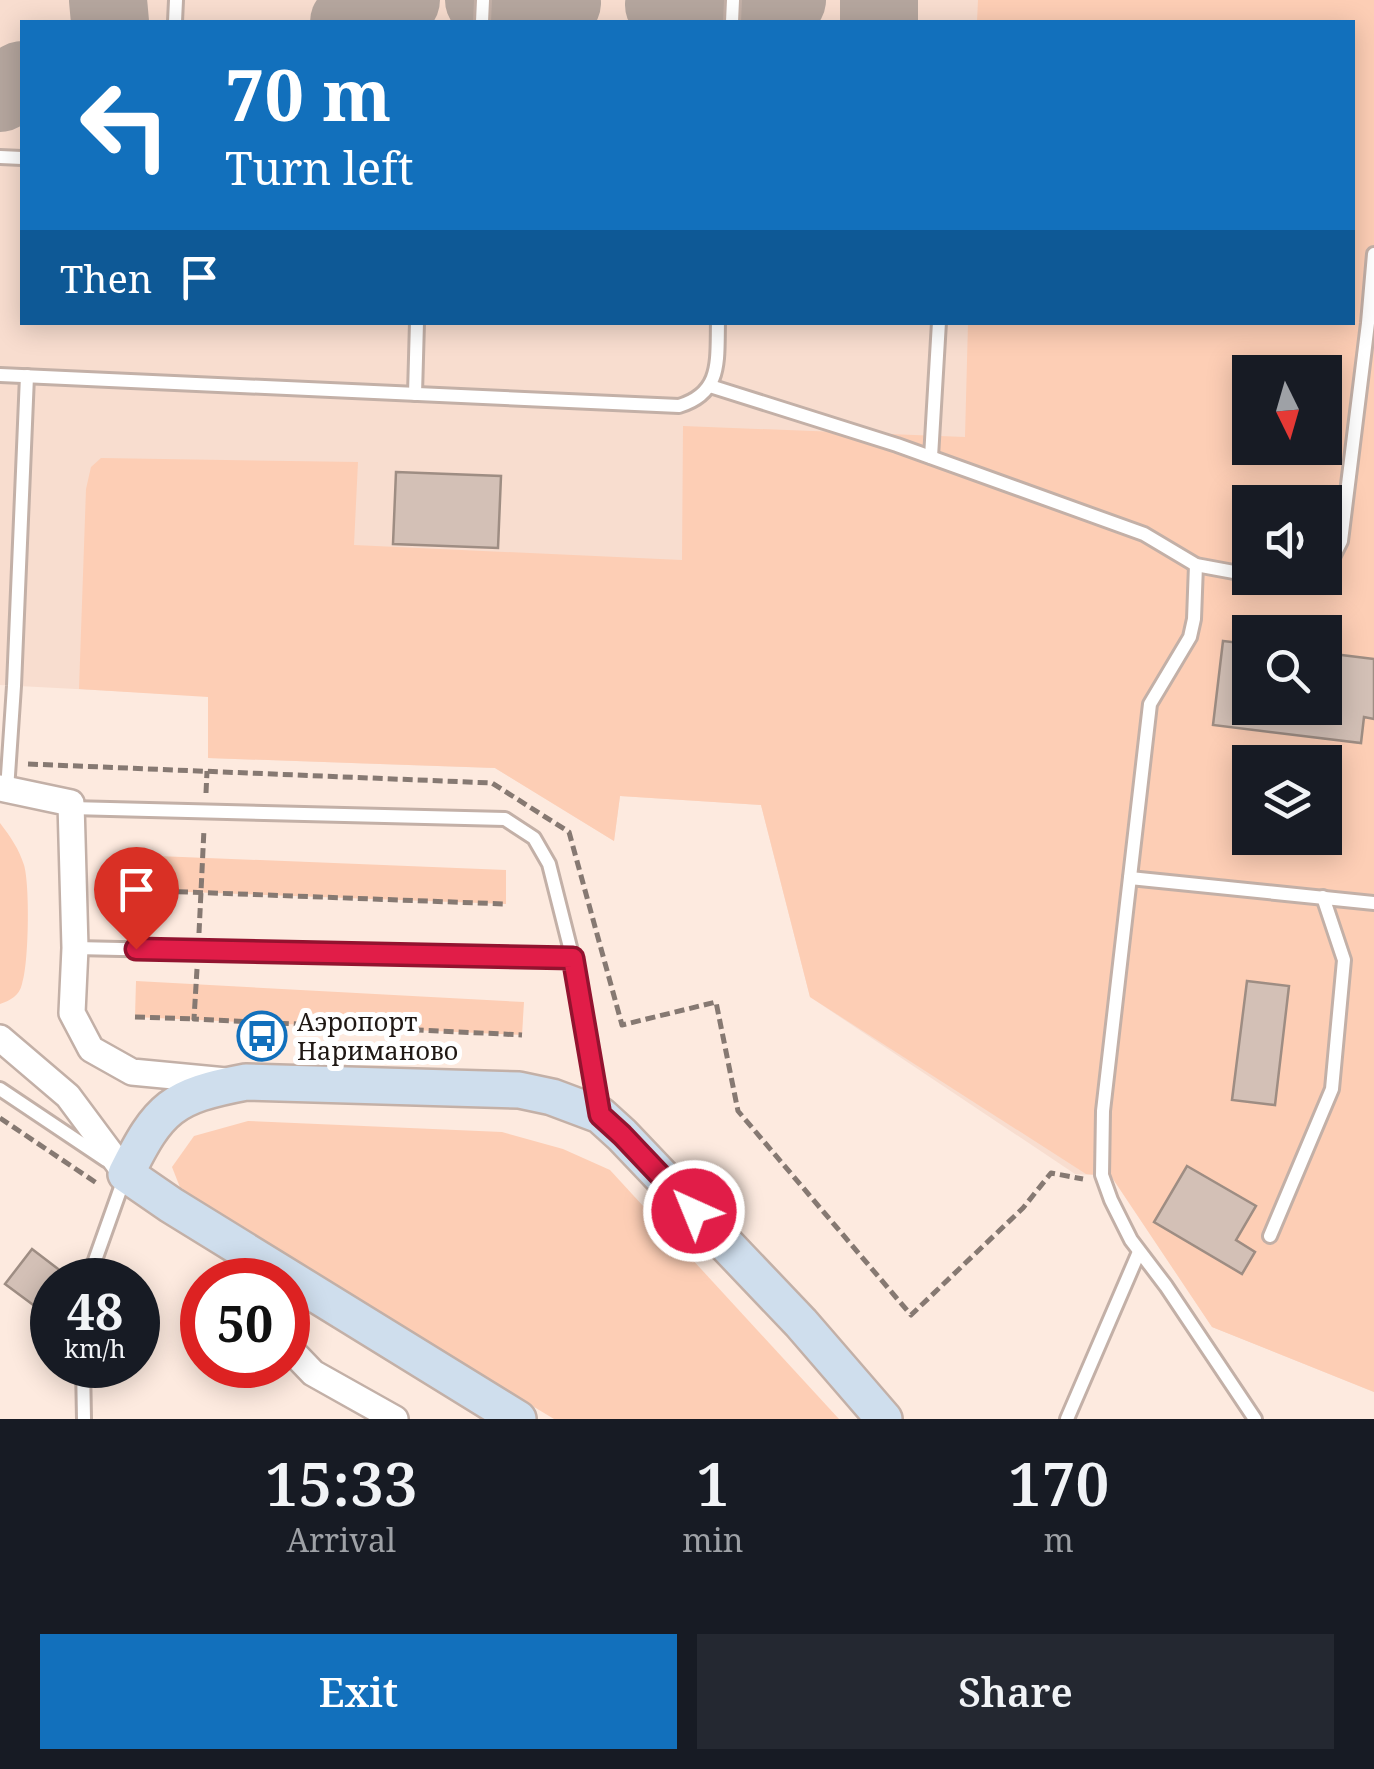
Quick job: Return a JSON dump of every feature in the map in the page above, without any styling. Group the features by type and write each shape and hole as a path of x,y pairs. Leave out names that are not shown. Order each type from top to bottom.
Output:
{"main road":[{"path":"518,1419 234,1243 122,1185 160,1115 180,1100 208,1089 246,1082 520,1090 600,1115 800,1322 884,1419"}],"street":[{"path":"3,789 71,804 75,948 72,1013 91,1049 132,1072 246,1082"},
{"path":"0,1038 68,1096 122,1185"},
{"path":"234,1243 241,1258"},
{"path":"310,1369 395,1419"}],"lane":[{"path":"1342,541 1372,312 1374,254"},
{"path":"415,394 417,325"},
{"path":"0,375 679,406 694,402 710,386 716,368 718,325"},
{"path":"931,456 940,325"},
{"path":"3,789 15,666 27,376"},
{"path":"710,386 931,456 1144,534 1196,565 1232,572"},
{"path":"1196,565 1190,637 1150,704 1103,1111 1102,1175 1131,1240 1256,1419"},
{"path":"71,808 506,819 534,838 549,864 573,958 600,1115"},
{"path":"1130,878 1374,902"},
{"path":"1270,1236 1332,1089 1344,960 1322,897"},
{"path":"75,948 573,958"},
{"path":"0,1089 122,1185 96,1258"},
{"path":"1067,1419 1140,1252"},
{"path":"83,1388 84,1419"}],"path":[{"path":"134,890 506,904"},
{"path":"136,1017 194,1019"},
{"path":"0,1118 122,1185"}],"shaded area":[{"path":"0,0 1374,0 1374,1392 1212,1327 1111,1176 1075,1174 810,997 761,805 620,796 614,841 495,768 208,758 208,696 0,685"},
{"path":"978,0 1374,0 1374,1392 1212,1327 1111,1176 1086,1174 810,997 761,805 620,796 614,841 495,768 208,758 208,697 79,689 86,489 91,467 101,458 358,462 354,545 682,560 683,426 965,437 968,325 1355,325 1355,20 977,20"},
{"path":"0,823 24,865 28,924 21,988 0,1004"},
{"path":"133,855 506,870 506,904 133,890"},
{"path":"136,981 524,1002 522,1035 135,1017"},
{"path":"248,1121 502,1132 563,1149 610,1170 839,1419 554,1419 310,1272 310,1258 287,1258 183,1195 172,1167 194,1136"}],"building":[{"path":"396,472 501,476 498,548 393,544"},
{"path":"1223,641 1232,642 1232,725 1342,725 1342,655 1374,659 1374,719 1364,717 1361,743 1213,725"},
{"path":"1247,981 1289,986 1275,1105 1232,1100"},
{"path":"1187,1166 1256,1206 1236,1240 1255,1252 1242,1274 1154,1222"},
{"path":"32,1249 44,1258 30,1258 30,1303 5,1284"}],"taxiway":[{"path":"108,0 110,20"},
{"path":"354,20 401,0"},
{"path":"484,0 562,3"},
{"path":"664,5 759,8 787,0"},
{"path":"879,0 879,20"},
{"path":"0,93 20,81"}],"place":[{"name":"Аэропорт Нариманово","path":"262,1036"}],"route":[{"path":"136,949 573,958 600,1115 694,1211"}]}
